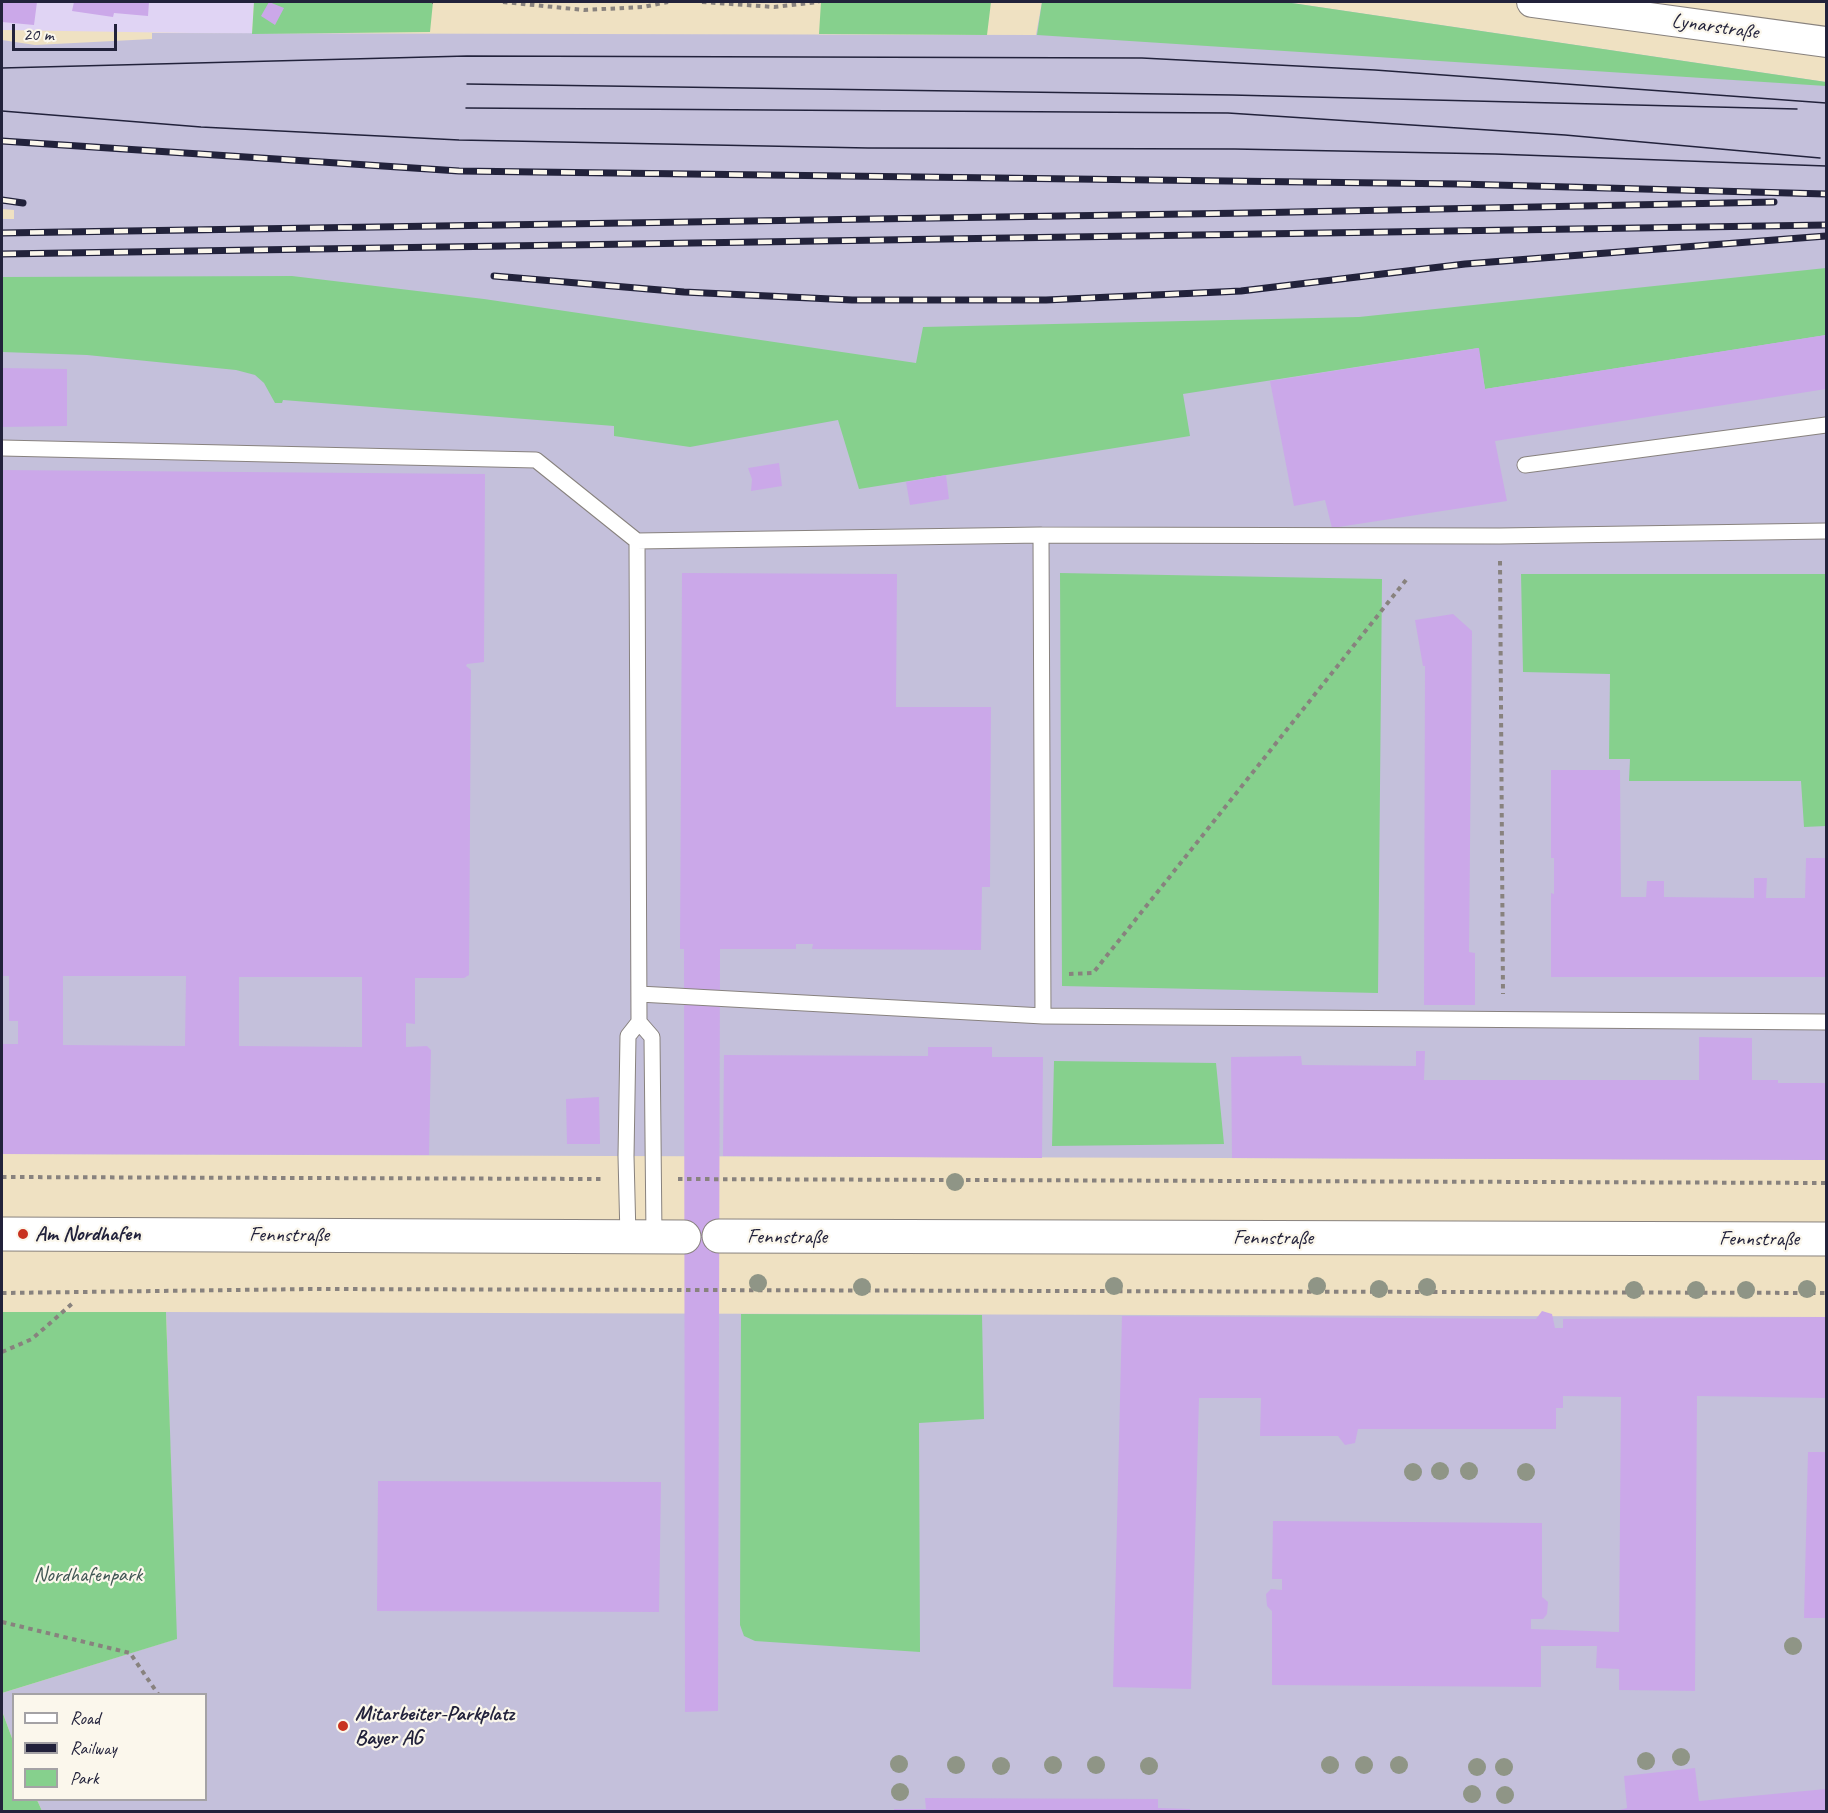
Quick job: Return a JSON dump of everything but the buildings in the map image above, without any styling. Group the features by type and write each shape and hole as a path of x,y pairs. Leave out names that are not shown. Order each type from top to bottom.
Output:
{"main road":[{"name":"Fennstraße","path":"2,1234 655,1237"},
{"name":"Fennstraße","path":"719,1236 1827,1239"}],"street":[{"name":"Lynarstraße","path":"1532,2 1827,42"}],"lane":[{"path":"1525,465 1827,425"},
{"path":"2,448 536,460 637,542 1041,535 1500,536 1827,531"},
{"path":"1041,535 1043,1016"},
{"path":"637,542 639,1022 628,1036 627,1179 655,1237"},
{"path":"639,994 1043,1016 1827,1022"},
{"path":"639,1022 652,1037 652,1179 655,1237"}],"path":[{"path":"503,2 584,10 643,7 668,2"},
{"path":"702,2 774,7 819,2"},
{"path":"1500,536 1503,1021"},
{"path":"1043,974 1093,973 1406,580"},
{"path":"2,1176 627,1179"},
{"path":"652,1179 1827,1183"},
{"path":"2,1293 323,1289 1827,1293"},
{"path":"2,1352 32,1339 74,1302"},
{"path":"2,1622 130,1653 157,1693"}],"shaded area":[{"path":"2,2 254,2 252,34 2,30"},
{"path":"1042,2 1285,2 1826,82 1826,1160 2,1154 2,219 14,219 14,210 2,209 2,40 35,45 152,39 152,33 1036,35"},
{"path":"166,1312 1826,1317 1826,1811 42,1811 37,1801 207,1801 207,1693 12,1693 12,1738 2,1711 2,1693 176,1639"}],"green space":[{"path":"254,2 433,2 430,32 252,34"},
{"path":"821,2 991,2 987,35 819,34"},
{"path":"1042,2 1285,2 1826,82 1826,86 1037,35"},
{"path":"1826,268 1826,335 1485,389 1478,348 1183,394 1190,436 859,489 838,420 690,447 614,436 614,426 283,400 282,403 275,403 264,383 255,375 236,370 87,355 2,352 2,277 292,276 484,299 916,363 923,327 1359,317"},
{"path":"1060,573 1382,579 1378,993 1062,986"},
{"path":"1521,574 1826,574 1826,826 1804,827 1801,781 1629,781 1630,759 1609,759 1610,674 1523,672"},
{"path":"1054,1061 1216,1063 1224,1144 1052,1146"},
{"name":"Nordhafenpark","path":"2,1312 166,1312 177,1639 2,1693"},
{"path":"741,1314 982,1315 984,1419 919,1423 920,1652 755,1641 744,1636 740,1625"},
{"path":"2,1711 12,1738 12,1801 37,1801 42,1811 2,1811"}],"tram line":[{"path":"2,68 467,56 1142,58 1375,70 1826,103"},
{"path":"467,84 1232,95 1797,109"},
{"path":"466,108 1228,113 1565,135 1820,158"},
{"path":"2,111 201,127 459,140 868,148 1235,149 1495,154 1826,166"}],"railway":[{"path":"2,141 459,171 1459,184 1826,194"},
{"path":"2,200 23,203"},
{"path":"2,233 1774,202"},
{"path":"2,254 1826,225"},
{"path":"494,276 684,292 852,300 1046,300 1241,291 1465,264 1826,236"}],"place":[{"name":"Am Nordhafen","path":"23,1234"},
{"name":"Mitarbeiter-Parkplatz Bayer AG","path":"343,1726"}]}
